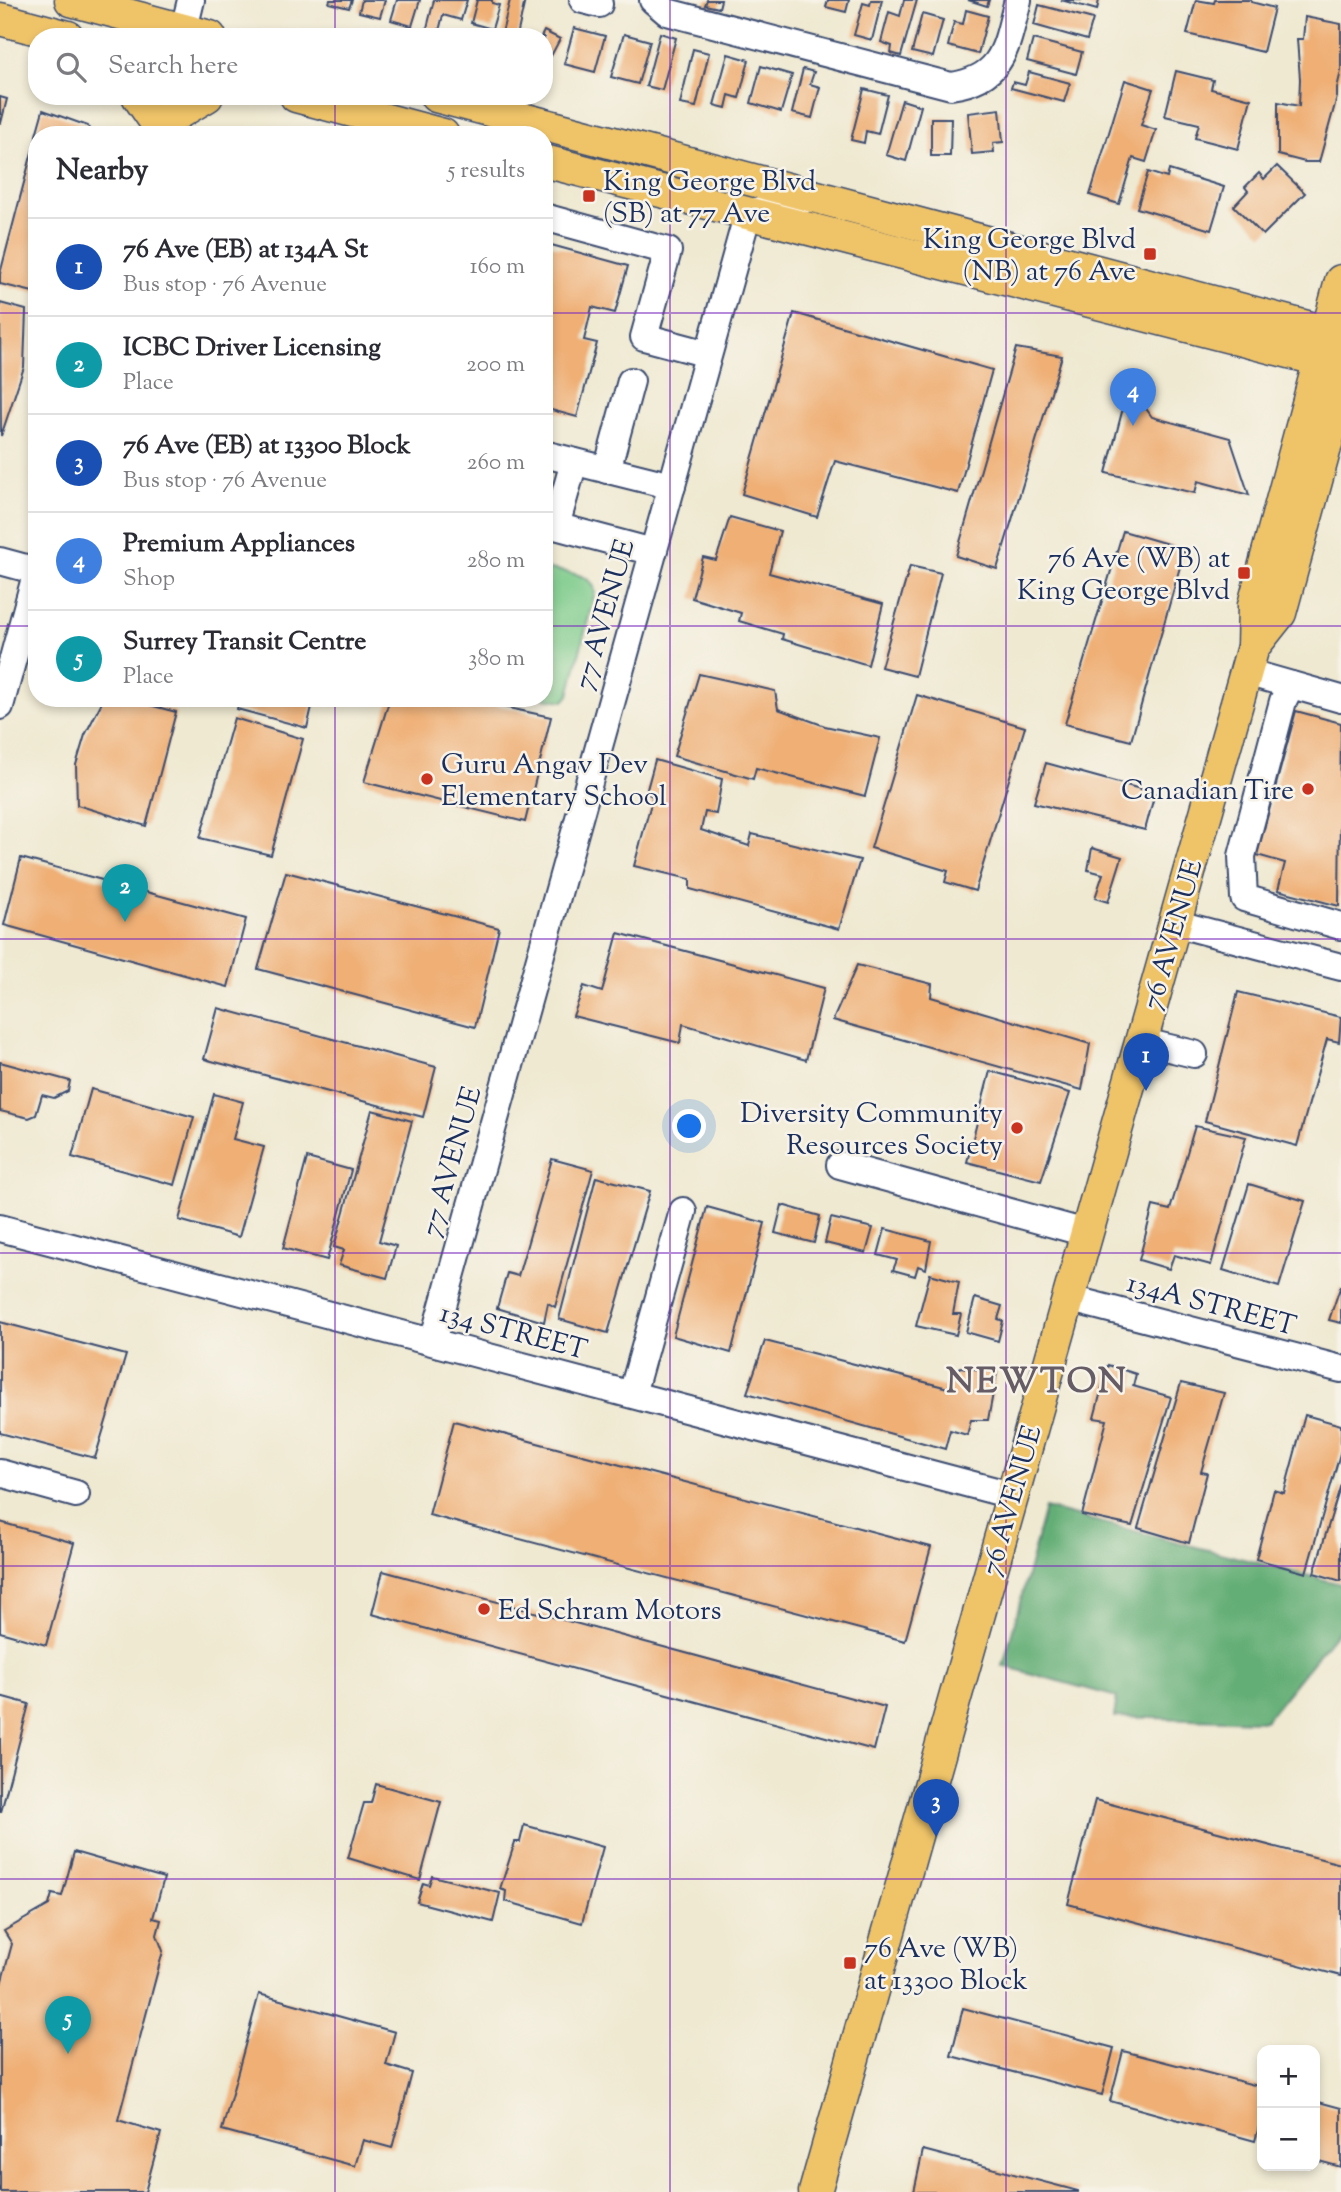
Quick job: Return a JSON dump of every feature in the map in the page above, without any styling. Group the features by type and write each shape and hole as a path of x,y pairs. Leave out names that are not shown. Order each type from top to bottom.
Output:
{"main road":[{"path":"71,0 192,26"},
{"path":"0,19 34,28"},
{"path":"147,105 160,119 189,105"},
{"path":"330,105 409,126"},
{"path":"470,105 548,126"},
{"path":"553,127 814,197 1332,348"},
{"path":"553,163 748,213 1332,348"},
{"name":"76 AVENUE","path":"815,2192 1249,659 1254,605 1332,348 1341,281"},
{"name":"76 AVENUE","path":"1249,659 1280,613 1341,389"}],"street":[{"path":"653,0 667,12 951,86 968,84 982,78 994,68 1004,53 1018,0"},
{"path":"748,213 814,197"},
{"name":"77 AVENUE","path":"433,1341 748,213"},
{"path":"553,219 668,251 644,337 708,354"},
{"path":"607,470 631,381"},
{"path":"553,456 672,486"},
{"path":"553,516 574,462"},
{"path":"553,525 653,552"},
{"path":"0,561 28,569"},
{"path":"0,706 28,604"},
{"path":"1249,659 1291,685 1341,699"},
{"path":"1291,685 1283,701 1242,856 1244,898 1341,926"},
{"path":"1174,923 1341,967"},
{"path":"1140,1041 1195,1054"},
{"path":"840,1165 1086,1233"},
{"path":"632,1394 683,1212"},
{"name":"134 STREET","path":"0,1228 1011,1495"},
{"name":"134A STREET","path":"1068,1298 1341,1369"},
{"path":"0,1473 76,1494"}],"green space":[{"path":"553,570 589,580 595,592 569,695 564,701 553,699"},
{"path":"1045,1508 1341,1584 1341,1627 1265,1721 1114,1717 1117,1697 1003,1666"}],"building":[{"path":"330,0 352,0 349,8 329,3"},
{"path":"362,0 385,0 380,17 359,12"},
{"path":"397,0 420,0 412,26 391,20"},
{"path":"434,0 467,0 461,20 443,15 440,28 427,28"},
{"path":"477,0 492,0 492,3 499,5 492,28 471,23"},
{"path":"510,0 525,0 519,28 503,28"},
{"path":"707,0 721,0 719,8 705,5"},
{"path":"828,0 849,0 846,12 826,7"},
{"path":"871,0 882,0 872,40 854,35 863,3 870,5"},
{"path":"904,0 917,0 901,56 891,53 892,46 881,42 889,12 900,16"},
{"path":"968,0 989,0 987,6"},
{"path":"1061,0 1099,0 1097,10"},
{"path":"1196,0 1214,3 1215,0 1251,0 1274,8 1263,52 1187,34"},
{"path":"1039,5 1093,19 1087,40 1034,25"},
{"path":"966,10 988,16 978,54 948,46 954,22 963,24"},
{"path":"922,14 943,20 933,57 912,52"},
{"path":"1305,17 1341,24 1341,71 1337,97 1319,162 1305,162 1278,155 1278,102 1299,106 1297,39 1303,39"},
{"path":"574,28 605,36 595,72 564,64"},
{"path":"660,33 676,38 662,90 646,86"},
{"path":"624,34 650,41 638,84 611,77"},
{"path":"553,36 560,39 553,52"},
{"path":"1033,39 1082,52 1076,74 1027,61"},
{"path":"693,49 709,53 696,107 680,104"},
{"path":"728,54 749,60 739,98 729,95 726,108 714,105"},
{"path":"761,66 792,75 781,112 751,103"},
{"path":"803,69 814,72 810,84 820,87 812,118 792,113"},
{"path":"1176,71 1213,80 1211,89 1251,99 1238,149 1195,138 1199,124 1165,116"},
{"path":"1029,72 1070,83 1064,102 1011,88 1013,82 1025,85"},
{"path":"1125,80 1153,89 1141,125 1156,130 1146,162 1133,158 1119,204 1090,195"},
{"path":"864,89 888,95 878,134 866,131 864,143 851,140"},
{"path":"0,97 7,99 1,123 0,123"},
{"path":"902,100 921,106 906,161 886,155"},
{"path":"1000,109 1003,142 993,143 994,152 972,154 968,113"},
{"path":"43,110 88,126 39,126"},
{"path":"931,118 951,118 950,156 931,156"},
{"path":"1277,166 1305,193 1263,235 1234,206 1248,191 1245,187 1259,173 1264,179"},
{"path":"28,167 28,291 0,284 0,274"},
{"path":"1169,170 1224,187 1211,230 1137,208 1148,172 1167,178"},
{"path":"553,245 628,266 615,313 592,307 584,340 597,343 577,417 553,410"},
{"path":"0,303 26,310 24,367 1,436"},
{"path":"794,313 992,370 958,493 835,461 817,517 742,494"},
{"path":"1016,348 1062,356 997,569 956,556"},
{"path":"1129,385 1152,417 1230,438 1249,495 1198,481 1195,493 1106,473"},
{"path":"730,517 780,531 769,573 883,604 868,665 782,639 783,634 739,621 741,613 692,598 703,557 716,560"},
{"path":"1123,531 1185,549 1131,741 1065,724"},
{"path":"910,566 941,573 915,676 881,667"},
{"path":"699,674 775,691 778,709 825,726 880,738 865,796 756,768 753,779 674,756"},
{"path":"917,695 1025,727 975,891 945,882 948,871 871,848"},
{"path":"99,707 157,707 176,712 146,826 77,805 76,765 85,735"},
{"path":"238,707 312,707 307,728"},
{"path":"387,707 504,707 551,717 525,822 364,782"},
{"name":"Canadian Tire","path":"1296,711 1341,723 1339,906 1278,890 1285,863 1257,855"},
{"path":"234,718 303,739 271,855 200,838"},
{"path":"655,760 722,779 716,814 705,812 701,830 749,846 752,834 860,860 839,929 690,889 690,879 634,866 653,796 646,793"},
{"path":"1046,763 1155,793 1145,830 1034,803"},
{"path":"1092,848 1122,857 1108,902 1095,898 1103,874 1088,870"},
{"path":"21,858 246,919 228,987 4,925"},
{"path":"286,872 499,928 475,1027 258,969"},
{"path":"618,933 824,988 806,1060 683,1024 680,1043 573,1016 584,986 602,992"},
{"path":"857,965 932,984 931,997 1090,1044 1082,1090 833,1020"},
{"path":"1238,992 1341,1017 1339,1042 1327,1039 1297,1146 1205,1121"},
{"path":"218,1008 436,1067 423,1117 204,1059"},
{"path":"0,1062 70,1081 68,1091 54,1098 42,1095 36,1115 29,1118 0,1111"},
{"name":"Diversity Community Resources Society","path":"990,1071 1070,1093 1041,1181 967,1162"},
{"path":"91,1089 194,1117 175,1185 72,1157"},
{"path":"214,1094 243,1102 233,1139 264,1147 239,1237 179,1220"},
{"path":"372,1110 412,1121 379,1241 396,1246 387,1278 339,1265 344,1250 334,1247"},
{"path":"1195,1126 1246,1137 1211,1265 1174,1255 1169,1269 1139,1260 1153,1206 1170,1210"},
{"path":"307,1158 351,1170 327,1260 283,1248"},
{"path":"552,1159 593,1170 555,1307 548,1303 544,1322 497,1308 507,1273 518,1276"},
{"path":"596,1177 650,1191 608,1333 559,1319"},
{"path":"1249,1184 1305,1201 1279,1287 1223,1270"},
{"path":"782,1205 820,1216 814,1243 775,1233"},
{"path":"707,1207 765,1223 731,1353 673,1336"},
{"path":"831,1218 873,1228 866,1253 825,1243"},
{"path":"885,1229 931,1241 926,1269 918,1266 915,1276 893,1270 897,1260 878,1255"},
{"path":"930,1274 959,1282 953,1314 961,1314 956,1335 916,1326"},
{"path":"1341,1285 1341,1323 1329,1320"},
{"path":"975,1298 1002,1306 998,1319 1003,1321 998,1341 966,1332"},
{"path":"0,1322 126,1355 95,1458 0,1433"},
{"path":"765,1341 948,1388 960,1367 997,1372 988,1420 971,1420 967,1435 950,1430 945,1449 747,1393"},
{"path":"1108,1365 1136,1374 1133,1386 1171,1397 1132,1526 1082,1515 1107,1420 1094,1418"},
{"path":"1181,1383 1224,1393 1201,1472 1207,1473 1189,1543 1138,1528"},
{"path":"1305,1415 1341,1425 1341,1450 1306,1573 1256,1559 1274,1490 1284,1493"},
{"path":"454,1421 931,1547 905,1641 429,1515"},
{"path":"1341,1484 1341,1581 1314,1573"},
{"path":"0,1522 74,1543 46,1645 0,1632"},
{"path":"383,1571 885,1707 874,1750 372,1614"},
{"path":"0,1696 29,1704 1,1812 0,1812"},
{"path":"376,1784 441,1802 420,1880 348,1858 364,1803 371,1803"},
{"path":"1095,1800 1341,1864 1341,1976 1068,1904"},
{"path":"524,1825 603,1847 582,1923 505,1901 506,1891 500,1889 515,1842 520,1842"},
{"path":"74,1852 164,1878 153,1918 161,1920 157,1935 163,1951 118,2120 161,2133 145,2192 0,2192 0,1988 12,1944 4,1931 49,1905 52,1894 62,1896"},
{"path":"432,1876 500,1893 493,1922 417,1902 423,1883 429,1885"},
{"path":"259,1994 395,2032 386,2065 412,2073 392,2148 363,2140 355,2166 222,2130"},
{"path":"963,2008 1114,2048 1102,2095 951,2056"},
{"path":"1123,2051 1257,2086 1257,2134 1255,2141 1110,2101"},
{"path":"1320,2102 1341,2108 1341,2167 1320,2161"},
{"path":"923,2150 1078,2191 1078,2192 914,2192"}],"place":[{"name":"King George Blvd (SB) at 77 Ave","path":"589,196"},
{"name":"King George Blvd (NB) at 76 Ave","path":"1150,254"},
{"name":"Premium Appliances","path":"1133,426"},
{"name":"76 Ave (WB) at King George Blvd","path":"1244,573"},
{"name":"Guru Angav Dev Elementary School","path":"427,779"},
{"name":"Canadian Tire","path":"1308,789"},
{"name":"ICBC Driver Licensing","path":"125,922"},
{"name":"76 Ave (EB) at 134A St","path":"1146,1091"},
{"name":"Diversity Community Resources Society","path":"1017,1128"},
{"name":"Ed Schram Motors","path":"484,1609"},
{"name":"76 Ave (EB) at 13300 Block","path":"936,1837"},
{"name":"76 Ave (WB) at 13300 Block","path":"850,1963"},
{"name":"Surrey Transit Centre","path":"68,2054"}],"district":[{"name":"NEWTON","path":"1037,1380"}]}
